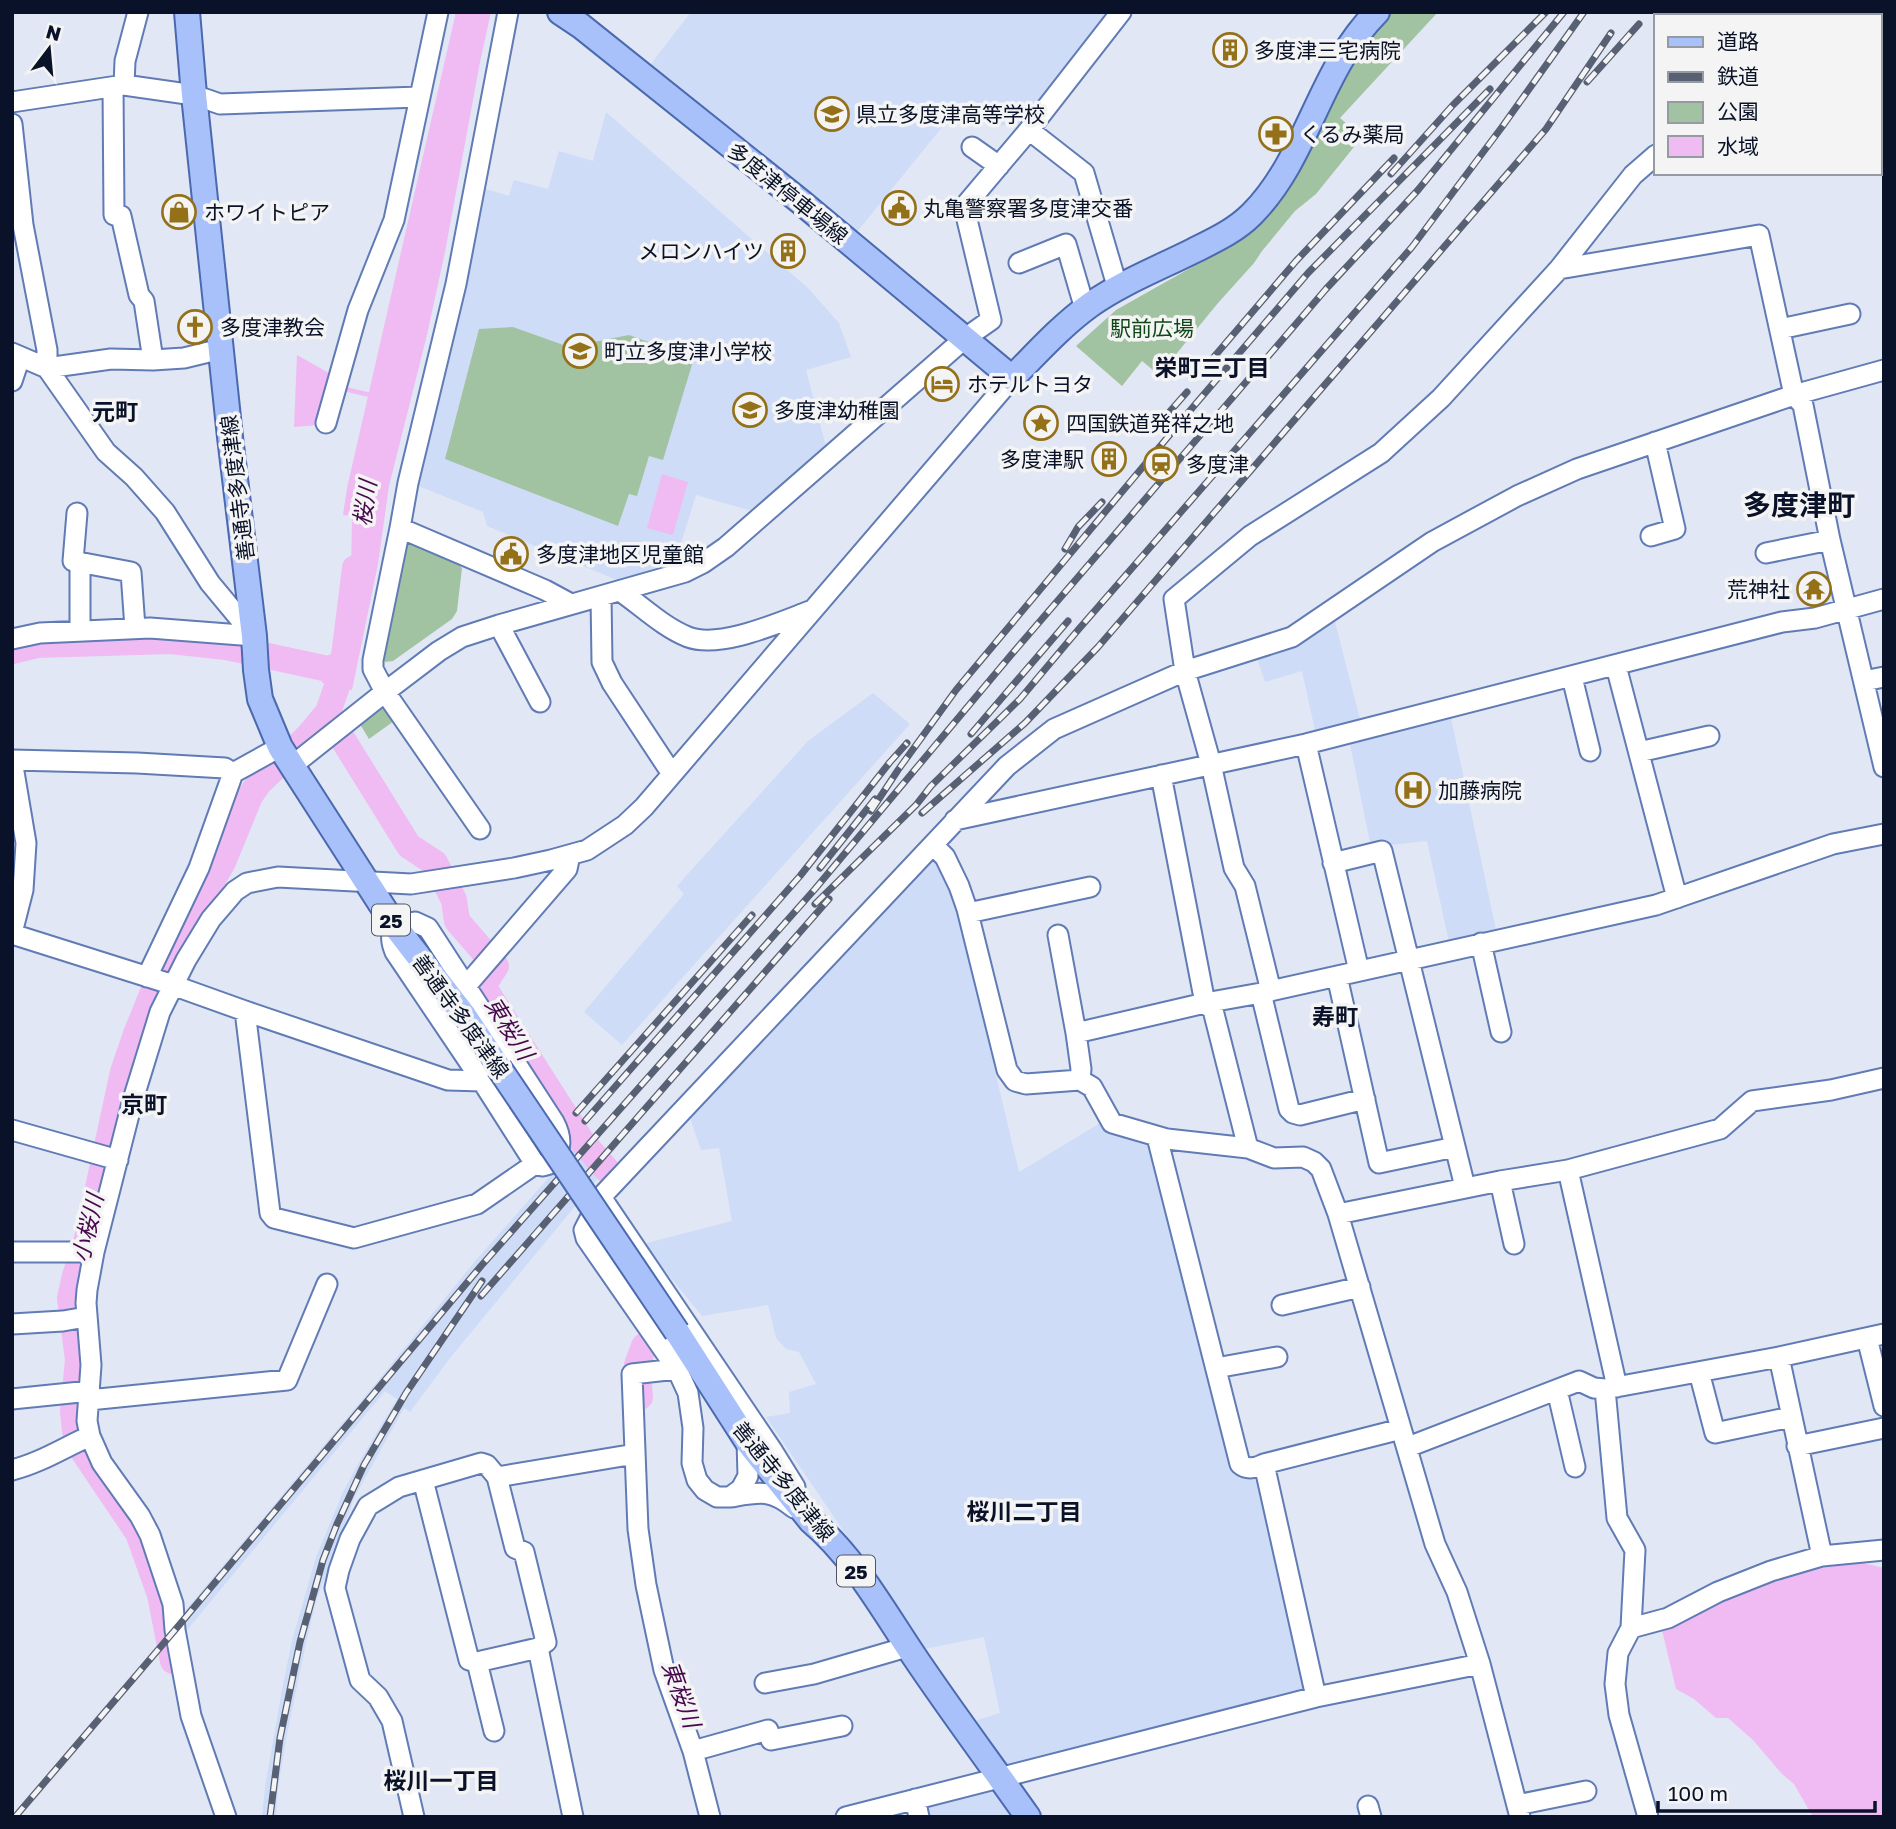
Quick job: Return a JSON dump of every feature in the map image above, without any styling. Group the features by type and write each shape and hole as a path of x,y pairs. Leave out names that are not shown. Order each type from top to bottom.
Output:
{"main road":[{"name":"善通寺多度津線","path":"187,12 256,670 260,699 286,756 395,926 463,1014 490,1075 677,1332 747,1441 853,1568 1028,1817"},
{"name":"多度津停車場線","path":"561,12 801,202 1012,378"},
{"path":"1012,378 1085,309 1118,289 1227,234 1249,217 1268,197 1285,171 1341,56 1361,28 1377,12"}],"street":[{"path":"138,12 118,86 114,215 121,216 139,295 144,301 153,360"},
{"path":"326,423 358,310 394,220 438,12"},
{"path":"480,829 385,692 373,669 373,660 408,482 456,284 508,12"},
{"path":"534,1164 490,1075 448,1080 158,980 12,933 23,890 26,843 12,760 225,768 233,773 286,756 338,730 439,651 462,637 685,572 703,563 726,547 964,339 991,320 964,207 1029,130 1121,12"},
{"path":"12,102 118,86 194,95 220,104 419,97"},
{"path":"12,124 23,225 47,350 47,368 106,452 134,477 165,512 210,583 254,636"},
{"path":"1029,130 1084,173 1118,289"},
{"path":"972,147 999,166"},
{"path":"1365,1099 1300,1115 1289,1109 1245,886 1234,868 1211,764 1185,671 1174,599 1250,536 1381,453 1441,398 1559,269 1633,175 1654,157"},
{"path":"1559,269 1759,235 1794,395 1803,405 1830,540 1882,755"},
{"path":"1019,263 1066,244 1085,309"},
{"path":"1780,329 1850,314"},
{"path":"12,381 16,355 47,368 111,359 184,358 221,349"},
{"path":"817,1526 783,1499 770,1493 717,1497 705,1490 697,1480 692,1463 693,1428 688,1393 677,1369 586,1238 584,1230 601,1197 1007,766 1054,729 1185,671 1292,637 1432,542 1577,469 1794,395 1884,370"},
{"path":"158,980 235,891 247,883 278,877 411,884 570,855 587,850 625,825 672,774 1012,378"},
{"path":"1651,536 1675,529 1655,442"},
{"path":"77,513 73,561 131,572 135,628"},
{"path":"400,528 545,590 571,604"},
{"path":"1766,553 1830,540"},
{"path":"79,631 80,562"},
{"path":"620,591 660,622 690,638 717,641 812,610"},
{"path":"601,596 602,662 612,683 672,774"},
{"path":"955,820 1306,744 1782,622 1815,618 1884,599"},
{"path":"499,625 540,702"},
{"path":"12,639 40,633 135,628 254,636"},
{"path":"1616,666 1677,898"},
{"path":"1572,677 1590,751"},
{"path":"1864,681 1884,677"},
{"path":"1639,752 1709,736"},
{"path":"1306,744 1359,971"},
{"path":"12,1471 33,1465 82,1439 87,1421 82,1394 91,1365 76,1319 86,1290 87,1252 109,1158 140,1077 160,1012 158,980 233,773"},
{"path":"1161,775 1205,1003 1213,1010 1248,1147"},
{"path":"1076,1033 1656,905 1833,845 1884,834"},
{"path":"933,845 945,857 968,913 1007,1070 1015,1081 1026,1084 1080,1080 1092,1087 1112,1123 1157,1137 1192,1143 1248,1147 1274,1158 1303,1157 1321,1169 1338,1214 1436,1544 1457,1592 1480,1664 1519,1811 1586,1791"},
{"path":"1333,863 1382,852 1465,1187"},
{"path":"466,986 566,869 570,855"},
{"path":"968,913 1090,887"},
{"path":"245,1012 270,1213 274,1218 354,1238 477,1204 534,1164 543,1166 553,1163 561,1144 560,1133 428,928 415,922 395,926"},
{"path":"1058,935 1076,1033 1080,1080"},
{"path":"1481,943 1501,1032"},
{"path":"1337,976 1379,1163 1455,1147"},
{"path":"1338,1214 1465,1187 1568,1170 1720,1129 1752,1101 1831,1090 1884,1078"},
{"path":"12,1130 109,1158"},
{"path":"1157,1137 1240,1464 1244,1467 1256,1468 1264,1464 1404,1438 1579,1381 1594,1388 1611,1388 1875,1336 1884,1406"},
{"path":"1568,1170 1611,1388 1617,1518 1635,1550 1631,1629 1618,1653 1615,1684 1619,1715 1648,1817"},
{"path":"1500,1181 1514,1244"},
{"path":"601,1197 772,1450 817,1526"},
{"path":"12,1252 87,1252"},
{"path":"12,1399 287,1380 327,1284"},
{"path":"1282,1305 1360,1287"},
{"path":"12,1324 76,1319"},
{"path":"1216,1368 1277,1357"},
{"path":"1779,1357 1822,1556"},
{"path":"677,1369 632,1374 638,1529 646,1585 664,1670 693,1751 710,1817"},
{"path":"1699,1372 1715,1433 1791,1417"},
{"path":"1557,1390 1575,1467"},
{"path":"1797,1446 1884,1428"},
{"path":"82,1439 140,1516 150,1535 173,1604 175,1630 191,1716 226,1817"},
{"path":"730,1497 741,1489 748,1476 747,1441"},
{"path":"497,1477 635,1454"},
{"path":"414,1817 392,1721 379,1697 360,1680 335,1588 350,1539 368,1506 399,1488 423,1480 481,1464 487,1465 497,1477 516,1548 524,1552 546,1642 538,1648 477,1662 469,1660 423,1480"},
{"path":"1264,1464 1316,1697"},
{"path":"1631,1629 1668,1618 1718,1592 1822,1556 1884,1549"},
{"path":"765,1683 814,1674 907,1647"},
{"path":"538,1648 573,1817"},
{"path":"477,1662 494,1731"},
{"path":"846,1817 917,1808 1000,1777 1316,1697 1480,1664"},
{"path":"693,1751 768,1730 771,1740 842,1726"}],"shaded area":[{"name":"県立多度津高等学校","path":"691,12 1114,12 1022,124 996,126 960,105 857,232 650,65"},
{"name":"町立多度津小学校","path":"606,112 808,288 839,323 851,357 806,370 827,451 756,512 696,495 673,569 624,583 487,526 483,512 416,485 483,188 509,196 514,180 548,189 559,151 593,161"},
{"name":"加藤病院","path":"1334,618 1364,735 1450,713 1496,930 1449,942 1427,841 1371,847 1349,739 1316,735 1302,671 1265,682 1257,658"},
{"path":"873,693 910,724 622,1045 584,1012 684,894 677,886 808,741"},
{"path":"930,860 938,860 960,913 958,915 1019,1172 1102,1122 1108,1134 1151,1144 1231,1469 1237,1475 1247,1478 1263,1477 1310,1693 1011,1770 974,1721 1000,1713 984,1637 924,1649 766,1417 790,1413 789,1392 816,1384 799,1352 786,1349 776,1338 768,1305 702,1316 643,1244 732,1221 719,1148 701,1150 690,1118 900,886"},
{"path":"580,1142 604,1171 450,1358 410,1412 404,1408 355,1496 316,1601 286,1739 276,1817 262,1817 292,1641 316,1557 343,1492 397,1399 385,1391 178,1641 175,1623 476,1260"},
{"path":"993,1786 1014,1817 928,1817 926,1802"}],"green space":[{"name":"駅前広場","path":"1390,12 1438,12 1340,118 1362,137 1316,194 1295,211 1159,375 1142,361 1122,386 1076,346 1116,310 1233,244 1260,220 1341,78"},
{"path":"513,327 569,347 629,335 694,358 663,460 649,456 637,496 629,494 618,526 445,459 479,329"},
{"path":"409,544 438,552 462,568 457,611 452,619 393,661 385,662 381,655 405,550"},
{"path":"387,697 401,716 369,739 358,721"}],"water":[{"path":"456,12 491,12 445,252 389,486 378,564 352,690 322,683 327,656 338,650 350,632 352,516 343,515 347,488"},
{"path":"297,355 329,373 318,425 294,427"},
{"path":"662,474 688,482 673,535 647,528"},
{"path":"1845,1562 1884,1568 1884,1817 1813,1817 1794,1784 1753,1740 1728,1718 1716,1718 1694,1699 1676,1689 1662,1630 1775,1580"}],"waterway":[{"path":"349,390 374,396"},
{"name":"小桜川","path":"173,1661 160,1595 138,1533 84,1453 75,1431 73,1411 78,1360 70,1298 87,1239 123,1072 136,1034 164,965 223,862 250,796 259,783 308,736 328,712 342,672 355,568"},
{"name":"桜川","path":"12,651 37,645 171,641 226,647 342,672"},
{"name":"東桜川","path":"328,712 409,846 435,863 454,900 457,921 496,966 483,986 581,1140 608,1171"},
{"name":"東桜川","path":"640,1397 637,1365 644,1346"}],"railway":[{"path":"1391,174 1453,105 1546,12"},
{"path":"15,1817 481,1266 815,889 1011,655 1326,289 1418,190 1564,12"},
{"path":"815,904 1020,699 1412,247 1584,12"},
{"path":"1587,82 1639,24"},
{"path":"922,813 1025,723 1098,647 1546,129 1611,33"},
{"path":"871,811 956,690 1193,407 1308,273 1490,89"},
{"path":"1207,365 1296,261 1394,158"},
{"path":"1157,426 1187,392"},
{"path":"1065,549 1078,527 1102,502"},
{"path":"971,734 1068,621"},
{"path":"585,1121 800,876 907,743"},
{"path":"820,868 875,799"},
{"path":"481,1296 829,899"},
{"path":"576,1113 752,915"},
{"path":"270,1817 280,1738 300,1642 323,1560 337,1524 364,1465 406,1393 482,1281"}],"place":[{"name":"多度津三宅病院","path":"1230,50"},
{"name":"県立多度津高等学校","path":"832,114"},
{"name":"くるみ薬局","path":"1276,134"},
{"name":"丸亀警察署多度津交番","path":"899,208"},
{"name":"ホワイトピア","path":"179,212"},
{"name":"メロンハイツ","path":"788,251"},
{"name":"多度津教会","path":"195,327"},
{"name":"町立多度津小学校","path":"580,351"},
{"name":"ホテルトヨタ","path":"942,384"},
{"name":"多度津幼稚園","path":"750,410"},
{"name":"四国鉄道発祥之地","path":"1041,423"},
{"name":"多度津駅","path":"1109,459"},
{"name":"多度津","path":"1161,464"},
{"name":"多度津地区児童館","path":"511,554"},
{"name":"荒神社","path":"1814,589"},
{"name":"加藤病院","path":"1413,790"}],"district":[{"name":"栄町三丁目","path":"1212,367"},
{"name":"元町","path":"115,411"},
{"name":"多度津町","path":"1799,504"},
{"name":"寿町","path":"1335,1016"},
{"name":"京町","path":"144,1104"},
{"name":"桜川二丁目","path":"1024,1511"},
{"name":"桜川一丁目","path":"441,1780"}]}
